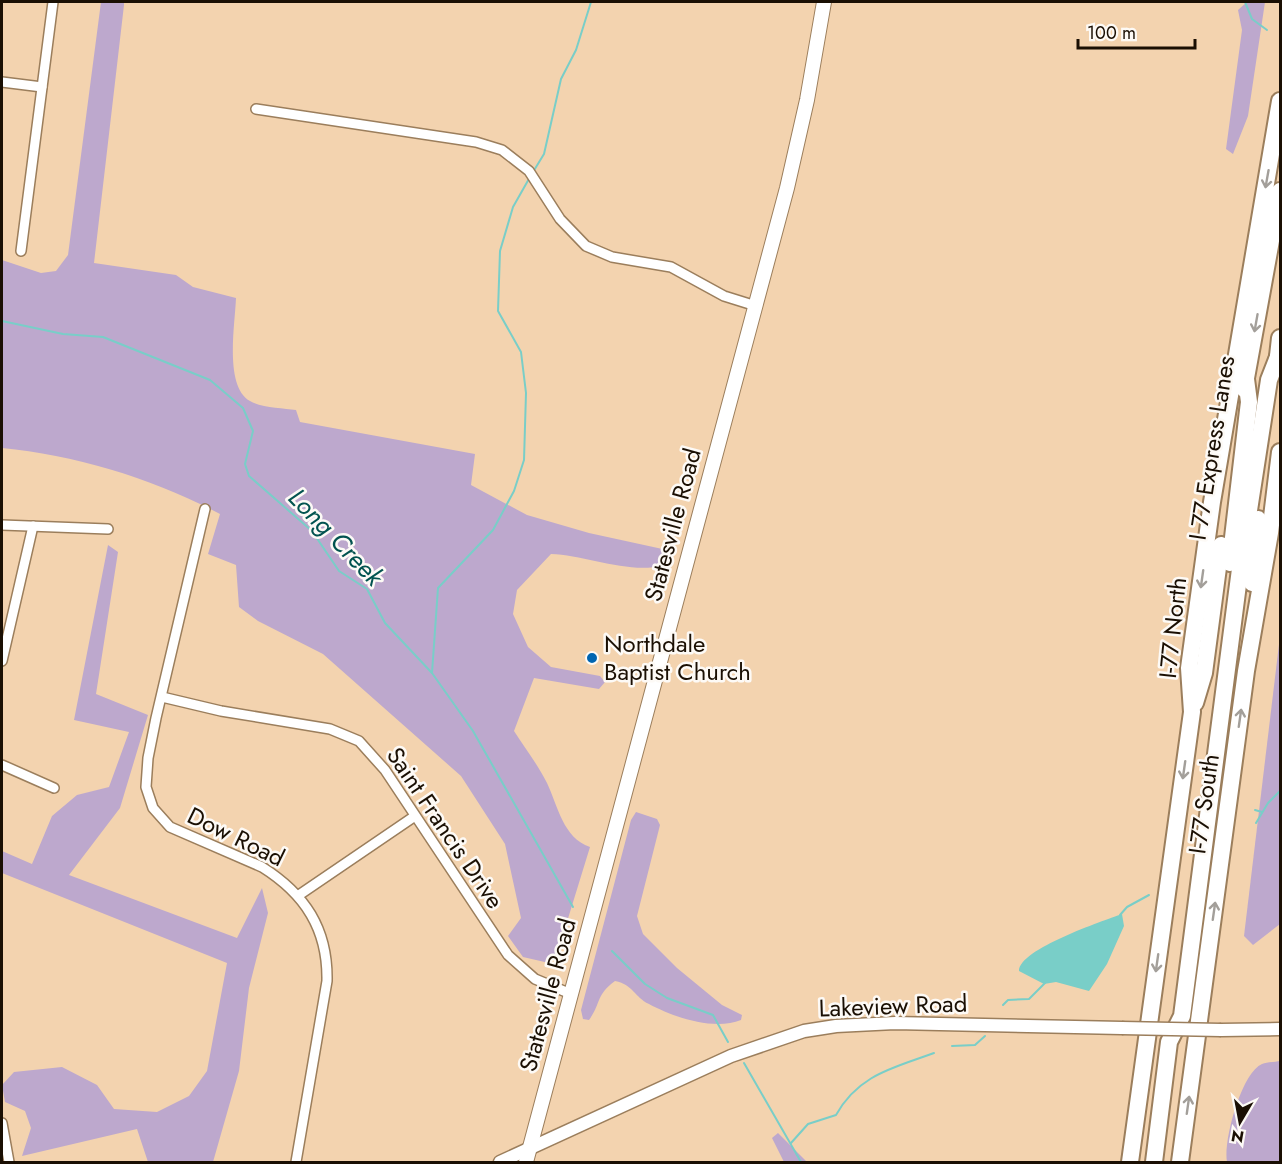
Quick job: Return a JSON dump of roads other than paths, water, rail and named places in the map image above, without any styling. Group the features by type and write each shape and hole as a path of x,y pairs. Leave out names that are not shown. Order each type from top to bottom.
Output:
{"highway":[{"name":"I-77 North","path":"1130,1162 1192,712 1189,668 1212,502 1281,101"},
{"name":"I 77 Express Lanes","path":"1192,712 1204,673 1246,379 1281,191"},
{"path":"1246,670 1254,554 1281,338"},
{"path":"1181,994 1243,545 1269,380 1278,357"},
{"path":"1154,1162 1171,1065 1178,1042 1176,1029 1182,1016 1181,994 1249,402 1246,379"},
{"name":"I-77 South","path":"1180,1162 1246,670 1270,533 1281,452"},
{"path":"1163,1162 1171,1065"}],"main road":[{"name":"Statesville Road","path":"528,1156 756,306 798,142 824,2"},
{"name":"Lakeview Road","path":"500,1162 528,1156 731,1056 804,1031 844,1025 895,1023 1221,1030 1281,1029"}],"street":[{"path":"21,251 53,2"},
{"path":"2,82 42,87"},
{"path":"256,109 476,142 502,150 529,171 560,219 586,246 612,257 671,267 724,296 756,306"},
{"name":"Dow Road","path":"205,509 146,775 149,798 157,814 178,832 262,867 299,895 318,930 327,970 324,1009 296,1162"},
{"path":"2,525 108,529"},
{"path":"2,661 33,526"},
{"name":"Saint Francis Drive","path":"162,697 221,711 330,729 351,736 372,753 517,965 535,979 571,994"},
{"path":"2,765 54,788"},
{"path":"299,895 415,816"},
{"path":"2,1123 9,1162"}],"water":[{"path":"1122,914 1124,926 1107,964 1089,991 1056,982 1044,984 1019,971 1032,954 1047,945"}],"waterway":[{"path":"533,172 544,154 561,79 576,50 591,2"},
{"path":"1245,2 1252,19 1267,30"},
{"path":"432,673 438,588 493,530 514,491 524,460 526,393 521,352 498,311 500,251 513,207 530,177"},
{"name":"Long Creek","path":"2,321 63,334 103,337 210,380 243,408 253,431 245,464 249,476 312,531 339,571 367,589 385,623 432,673 473,731 573,907"},
{"path":"1256,823 1268,803 1280,791"},
{"path":"1255,810 1262,812"},
{"path":"1120,915 1127,907 1149,895"},
{"name":"Long Creek","path":"612,951 645,984 667,998 713,1015 728,1042"},
{"path":"1003,1005 1008,1000 1029,999 1045,983"},
{"path":"952,1046 975,1045 985,1036"},
{"path":"791,1143 808,1124 836,1115 855,1090 867,1081 891,1068 934,1053"},
{"name":"Long Creek","path":"744,1063 801,1162"}],"place":[{"name":"Northdale Baptist Church","path":"592,658"}]}
